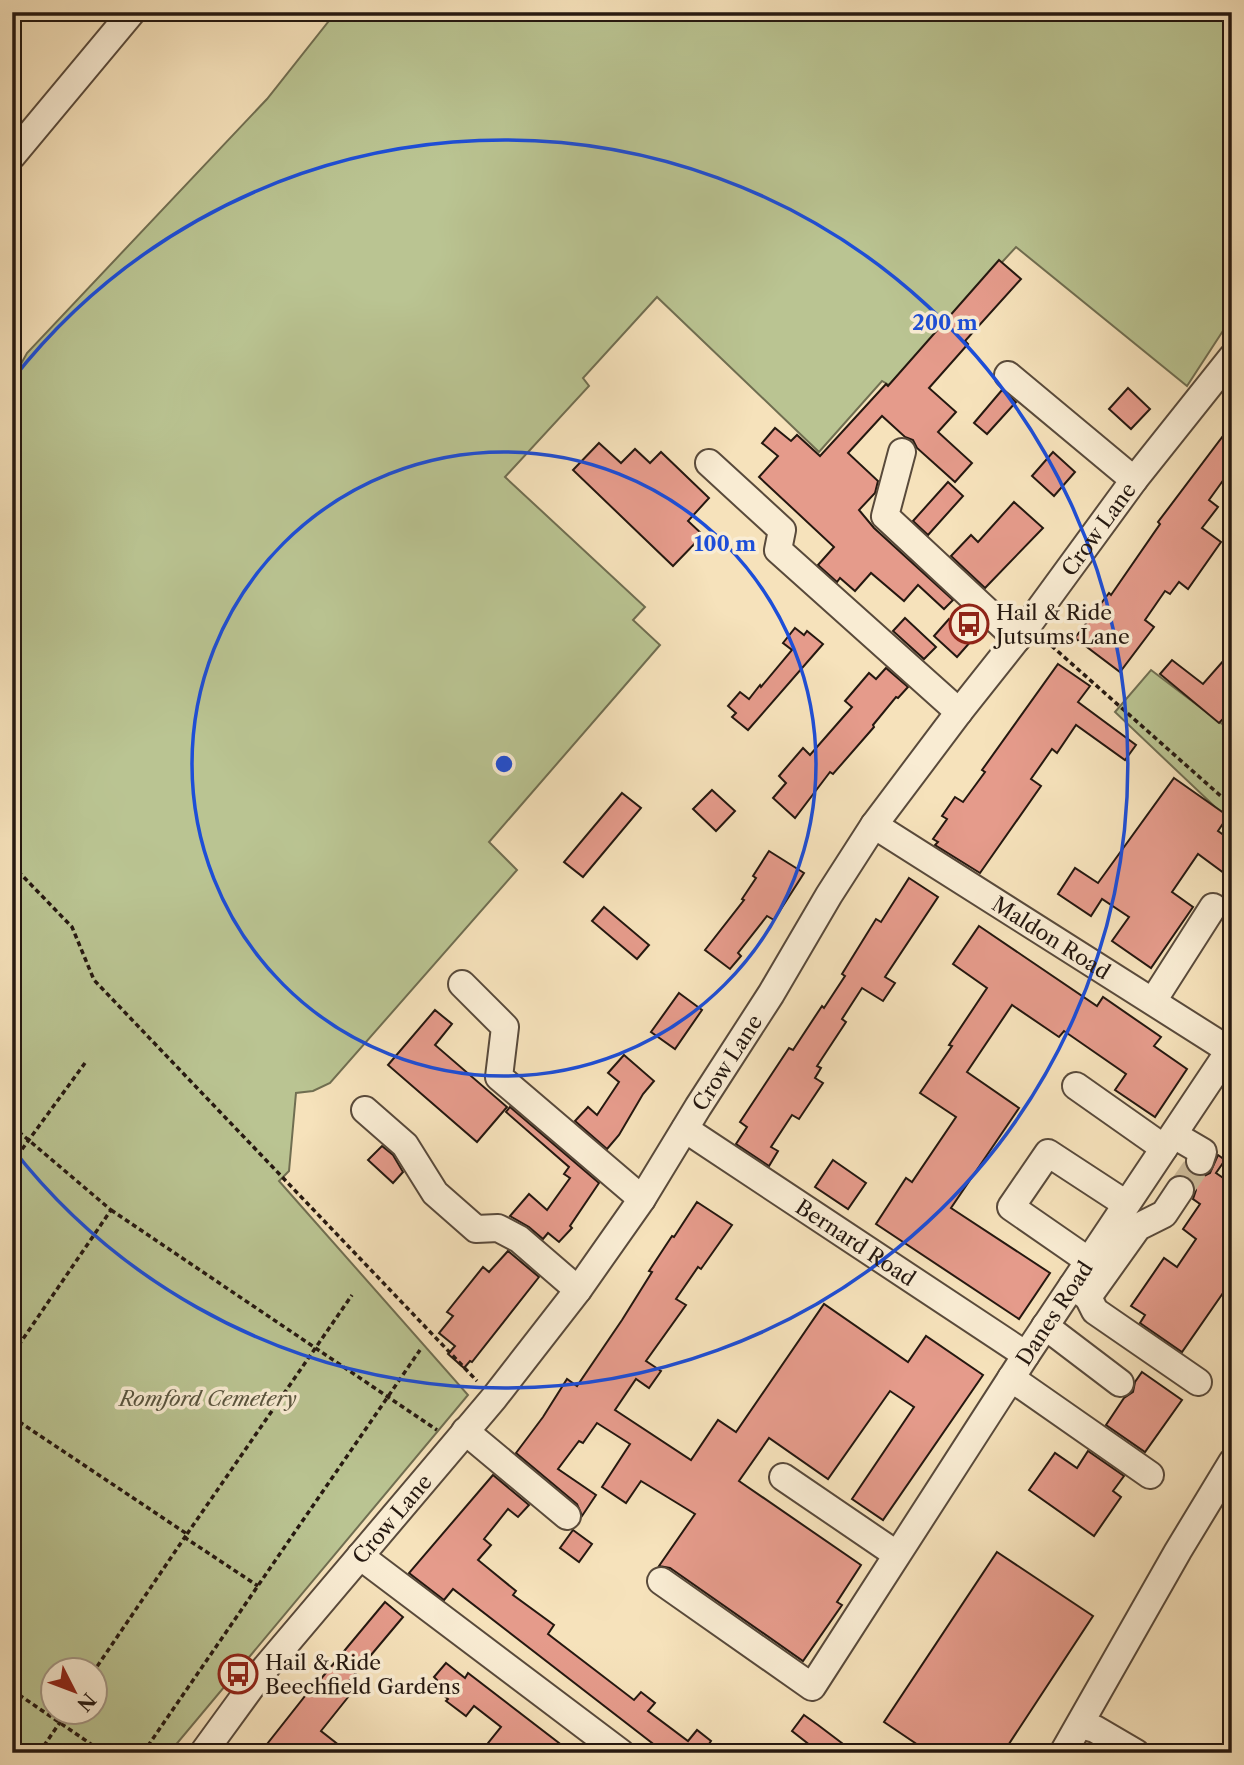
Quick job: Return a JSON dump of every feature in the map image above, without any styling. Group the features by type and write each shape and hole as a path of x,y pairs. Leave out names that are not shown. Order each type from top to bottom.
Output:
{"street":[{"path":"12,156 132,12"},
{"name":"Crow Lane","path":"203,1753 262,1671 494,1398 579,1290 642,1199 874,825 958,712 1023,632 1134,480 1232,357"},
{"path":"1008,375 1134,480"},
{"path":"902,452 885,516 1023,632"},
{"path":"709,463 782,530 778,550 958,712"},
{"name":"Maldon Road","path":"874,825 1153,1000 1230,1052"},
{"path":"1153,1000 1213,907"},
{"path":"462,984 505,1027 499,1077 642,1199"},
{"name":"Danes Road","path":"661,1581 812,1687 1045,1326 1080,1291 1088,1261 1230,1052"},
{"path":"1076,1086 1169,1141 1203,1152 1200,1161"},
{"path":"365,1110 405,1145 435,1193 476,1229 498,1228 519,1239 579,1290"},
{"name":"Bernard Road","path":"685,1129 1026,1355"},
{"path":"1088,1261 1010,1207 1048,1153 1126,1205"},
{"path":"1180,1190 1164,1214 1138,1227 1080,1291 1094,1311 1198,1381"},
{"path":"1045,1326 1120,1383"},
{"path":"1011,1378 1150,1475"},
{"path":"461,1437 567,1516"},
{"path":"1063,1753 1232,1462"},
{"path":"783,1477 889,1565"},
{"path":"360,1556 621,1753"},
{"path":"1080,1725 1096,1729 1136,1753"}],"path":[{"path":"1023,632 1232,806"},
{"path":"12,865 72,927 94,980 494,1398"},
{"path":"12,1163 85,1063"},
{"path":"12,1126 111,1210 388,1397 461,1437"},
{"path":"12,1354 111,1210"},
{"path":"104,1656 352,1295"},
{"path":"143,1753 420,1350"},
{"path":"12,1417 258,1586"},
{"path":"12,1690 38,1707"},
{"path":"39,1753 57,1726"},
{"path":"66,1726 104,1753"}],"green space":[{"name":"Romford Cemetery","path":"336,12 1232,12 1232,317 1187,386 1016,247 889,385 882,381 819,452 657,297 583,378 589,386 505,477 645,607 633,620 660,645 489,842 517,870 330,1083 313,1091 296,1093 289,1171 279,1181 468,1395 169,1753 12,1753 12,380 27,353 267,99"},
{"path":"1151,670 1225,726 1232,717 1232,823 1115,712"}],"building":[{"path":"999,260 1021,279 965,341 968,344 929,388 956,412 938,432 972,463 955,482 917,448 913,440 905,437 882,416 848,453 878,481 875,493 859,510 874,528 953,600 944,609 918,585 904,601 871,573 855,591 840,578 837,582 818,565 834,547 759,477 778,456 762,443 775,428 791,441 797,435 820,456 886,384 888,386"},
{"path":"1128,388 1150,409 1131,429 1109,409"},
{"path":"1002,390 1016,402 987,434 974,423"},
{"path":"1232,424 1232,468 1209,500 1218,507 1202,528 1221,542 1188,589 1179,582 1170,594 1165,591 1145,620 1154,627 1120,672 1075,638 1109,593 1111,595 1160,524 1158,522"},
{"path":"599,443 621,463 635,449 650,463 661,452 709,498 688,521 703,535 673,566 573,470"},
{"path":"1053,452 1075,472 1054,496 1032,476"},
{"path":"948,482 963,496 928,535 913,521"},
{"path":"1014,502 1043,528 985,588 951,556 971,535 978,542"},
{"path":"905,618 936,647 924,659 893,631"},
{"path":"949,619 972,640 957,657 934,636"},
{"path":"795,628 804,635 807,631 823,644 748,730 732,717 736,713 728,706 740,692 749,699 760,685 761,687 792,650 783,643"},
{"path":"1232,651 1232,710 1219,723 1160,674 1172,660 1203,684"},
{"path":"1058,664 1090,686 1078,702 1136,745 1125,760 1076,725 1057,753 1052,749 1031,779 1041,786 980,873 935,845 938,842 933,839 947,819 942,816 955,797 963,802 985,772 982,770"},
{"path":"886,668 908,687 896,697 833,774 830,772 795,818 773,798 786,783 779,776 803,748 810,755 852,707 845,701 869,673 876,679"},
{"path":"1174,778 1228,816 1218,831 1232,841 1232,879 1198,854 1172,892 1193,907 1151,968 1112,941 1129,917 1102,899 1091,916 1058,894 1075,868 1098,883"},
{"path":"712,790 735,811 716,831 693,809"},
{"path":"622,793 641,808 583,877 564,862"},
{"path":"769,851 804,873 774,920 767,916 738,953 741,956 730,969 705,950 744,900 742,899 756,878 753,876"},
{"path":"909,878 938,897 885,977 895,983 883,1001 862,988 842,1019 846,1022 817,1066 821,1068 815,1078 823,1083 799,1119 792,1115 771,1147 778,1151 769,1166 736,1144 747,1127 740,1122 789,1048 793,1050 822,1006 824,1008 876,919 881,922"},
{"path":"604,907 649,945 637,959 592,921"},
{"path":"979,926 1097,1006 1103,997 1161,1037 1154,1046 1187,1069 1155,1117 1115,1090 1126,1074 1064,1031 1059,1037 1012,1005 967,1072 1019,1108 951,1208 1050,1273 1019,1319 876,1224 906,1178 912,1182 956,1117 920,1093 987,988 953,964"},
{"path":"679,993 702,1010 675,1049 651,1032"},
{"path":"435,1010 452,1024 435,1045 507,1107 477,1142 388,1065"},
{"path":"624,1055 654,1081 607,1149 575,1121 588,1107 597,1115 619,1082 608,1073"},
{"path":"510,1107 599,1183 570,1226 572,1228 559,1242 548,1233 543,1239 510,1216 529,1194 547,1210 570,1178 564,1174 569,1167 506,1112"},
{"path":"382,1146 393,1155 403,1172 393,1183 368,1160"},
{"path":"1218,1155 1225,1160 1216,1173 1232,1184 1232,1280 1182,1352 1140,1323 1145,1315 1131,1306 1164,1258 1177,1267 1196,1239 1183,1229 1200,1204 1193,1199 1196,1190 1194,1182 1183,1175 1187,1170 1196,1176 1210,1173"},
{"path":"833,1160 866,1183 848,1209 815,1187"},
{"path":"697,1202 732,1225 676,1299 686,1305 646,1361 661,1371 649,1388 636,1379 615,1410 691,1460 718,1420 736,1432 824,1304 908,1362 926,1336 983,1375 883,1520 852,1499 914,1407 890,1391 828,1479 769,1438 739,1481 861,1565 837,1602 842,1605 803,1661 670,1568 659,1566 695,1514 641,1481 626,1503 602,1487 630,1444 597,1423 583,1443 579,1441 558,1469 596,1495 582,1516 577,1504 516,1453 567,1379 577,1386 652,1272 649,1271"},
{"path":"508,1251 539,1277 472,1362 464,1368 448,1354 455,1346 439,1333 453,1316 447,1312 483,1267 489,1272"},
{"path":"1142,1372 1182,1400 1145,1452 1106,1425 1124,1398 1133,1392 1135,1382"},
{"path":"1088,1451 1124,1476 1113,1491 1121,1497 1094,1536 1029,1490 1055,1453 1077,1468"},
{"path":"493,1475 529,1505 518,1517 508,1509 484,1539 491,1545 478,1560 516,1591 513,1595 554,1625 548,1634 634,1700 641,1692 655,1703 648,1711 688,1741 697,1730 711,1741 703,1753 665,1753 453,1589 444,1600 409,1573"},
{"path":"573,1530 592,1544 579,1562 560,1548"},
{"path":"997,1552 1093,1616 1003,1753 930,1753 884,1722"},
{"path":"385,1602 403,1617 350,1680 357,1686 321,1731 349,1753 260,1753 309,1691"},
{"path":"446,1663 465,1678 468,1673 572,1753 500,1753 488,1743 501,1727 474,1706 466,1716 432,1686 437,1680 434,1677"},
{"path":"804,1715 855,1753 820,1753 792,1731"}],"tunnel":[{"path":"1180,1190 1200,1161"}],"place":[{"name":"Hail & Ride Jutsums Lane","path":"969,624"},
{"name":"Hail & Ride Beechfield Gardens","path":"238,1674"}]}
